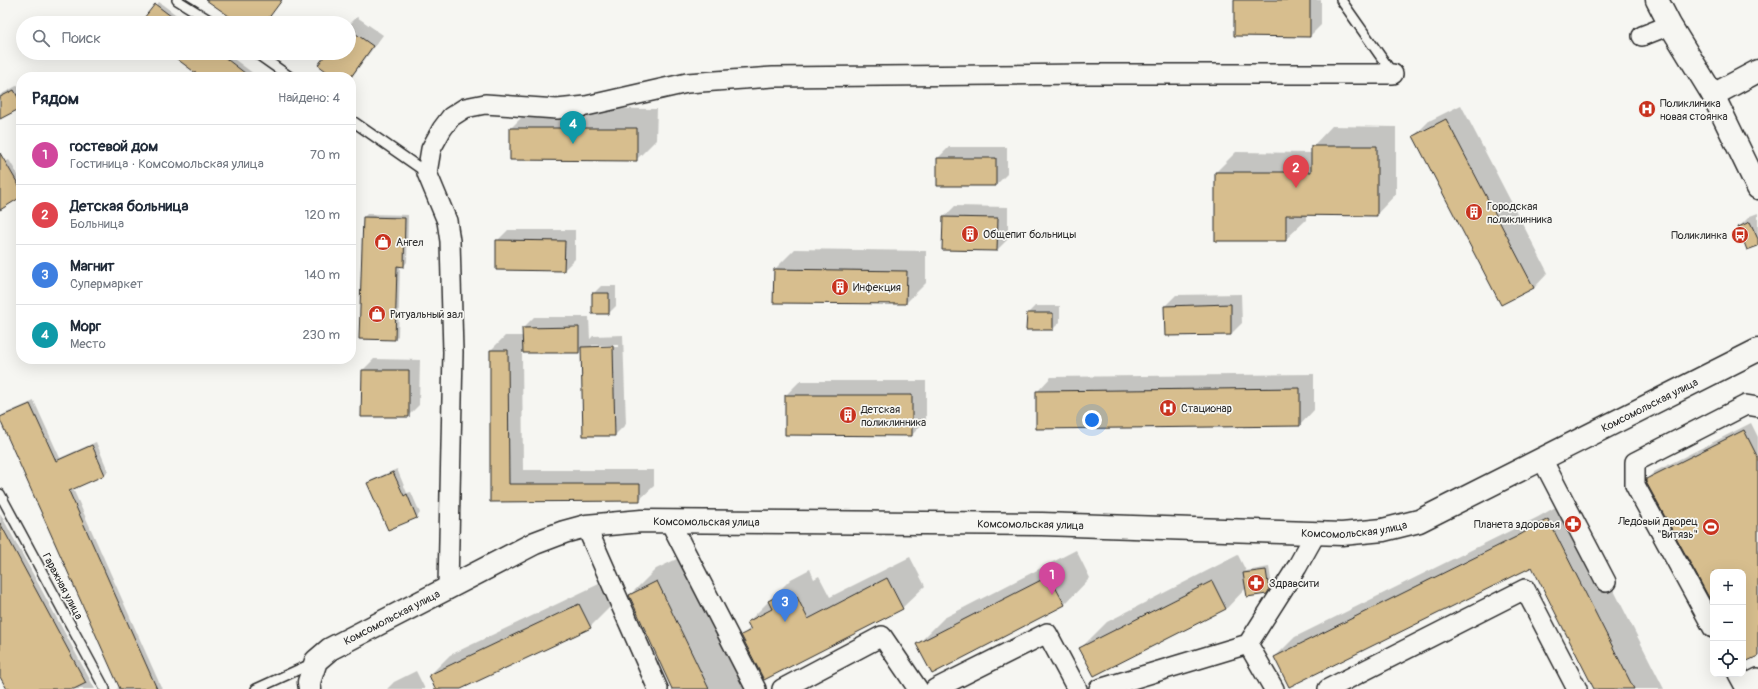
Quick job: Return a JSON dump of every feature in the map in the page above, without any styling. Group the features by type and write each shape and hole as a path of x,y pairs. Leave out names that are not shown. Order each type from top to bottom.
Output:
{"street":[{"path":"1657,0 1670,25 1713,95 1758,188"},
{"path":"1642,36 1670,25"},
{"path":"1713,95 1758,71"},
{"path":"448,587 453,352 450,241 447,220 427,173 432,149 442,129 451,117 465,108 484,104 558,109 586,106 686,83 773,77 1081,74 1392,74"},
{"name":"Комсомольская улица","path":"316,661 330,649 535,543 564,532 586,526 615,522 1042,524 1342,534 1383,530 1419,521 1758,350"},
{"path":"1710,622 1636,485 1635,462 1746,405 1758,407"},
{"path":"1542,459 1606,582"},
{"path":"670,522 756,689"},
{"path":"586,526 658,689"},
{"path":"1099,689 1248,644 1297,568 1316,533"},
{"path":"1328,689 1525,589 1577,689"},
{"path":"935,689 1047,633 1077,689"},
{"path":"782,689 882,636 918,689"},
{"path":"1248,644 1274,689"},
{"path":"310,686 316,661"},
{"path":"1740,677 1744,685 1758,678"}],"lane":[{"path":"177,0 203,16"},
{"path":"1340,0 1392,74"},
{"path":"266,60 283,72"},
{"path":"356,123 427,173"},
{"name":"Гаражная улица","path":"0,494 105,689"},
{"path":"256,689 316,661"}],"building":[{"path":"206,0 282,0 270,16 229,16"},
{"path":"1234,0 1310,0 1310,37 1234,36"},
{"path":"155,4 171,16 146,16"},
{"path":"356,34 373,46 355,72 327,72 318,65 322,60 356,60"},
{"path":"178,60 228,60 244,72 194,72"},
{"path":"14,90 16,94 16,111 0,119 0,97"},
{"name":"Городская поликлинника","path":"1446,119 1534,288 1501,305 1413,136"},
{"path":"510,128 637,128 637,161 510,160"},
{"path":"1311,146 1377,146 1377,216 1286,215 1286,241 1215,241 1215,172 1311,172"},
{"path":"0,153 16,180 16,200 0,210"},
{"path":"937,158 996,158 996,186 937,186"},
{"path":"363,217 405,218 404,267 397,266 395,340 359,339"},
{"name":"Общепит больницы","path":"943,217 998,218 997,251 942,250"},
{"path":"1750,222 1758,239 1758,246 1747,250 1738,227"},
{"path":"496,240 565,241 564,271 496,270"},
{"name":"Инфекция","path":"774,269 907,271 906,304 773,303"},
{"path":"592,293 609,293 609,314 592,314"},
{"path":"1231,304 1231,335 1165,336 1164,306"},
{"path":"1027,313 1053,313 1053,330 1026,330"},
{"path":"579,327 579,353 523,353 522,328"},
{"path":"613,346 615,436 583,436 581,347"},
{"path":"490,350 508,350 509,484 640,484 640,501 490,502"},
{"path":"362,370 409,370 409,417 361,417"},
{"name":"Стационар","path":"1300,388 1300,426 1036,429 1036,391"},
{"name":"Детская поликлинника","path":"785,395 912,395 912,436 785,435"},
{"path":"30,404 56,461 92,445 105,475 69,491 157,689 120,689 0,420 0,417"},
{"name":"Ледовый дворец \"Витязь\"","path":"1744,430 1758,458 1758,656 1746,662 1746,569 1710,569 1710,599 1646,482 1646,479"},
{"path":"393,472 404,496 407,494 417,518 388,530 367,483"},
{"path":"1548,519 1634,689 1594,689 1532,567 1289,687 1274,657 1516,537"},
{"path":"0,523 86,683 74,689 7,689 0,677"},
{"name":"Здравсити","path":"1266,570 1269,590 1267,594 1247,597 1243,573"},
{"path":"1049,576 1065,605 932,674 916,644"},
{"path":"887,578 903,609 764,680 741,635 751,630 747,622 772,609 768,601 787,591 792,600 797,597 808,619"},
{"path":"657,581 709,689 672,689 629,595"},
{"path":"1212,581 1226,609 1094,676 1079,648"},
{"path":"579,604 591,628 461,689 435,689 429,675"}],"place":[{"name":"Поликлиника новая стоянка","path":"1647,109"},
{"name":"Морг","path":"573,144"},
{"name":"Детская больница","path":"1296,188"},
{"name":"Городская поликлинника","path":"1474,212"},
{"name":"Общепит больницы","path":"970,234"},
{"name":"Поликлинка","path":"1740,235"},
{"name":"Ангел","path":"383,242"},
{"name":"Инфекция","path":"840,287"},
{"name":"Ритуальный зал","path":"377,314"},
{"name":"Стационар","path":"1168,408"},
{"name":"Детская поликлинника","path":"848,415"},
{"name":"Планета здоровья","path":"1573,524"},
{"name":"Ледовый дворец \"Витязь\"","path":"1711,527"},
{"name":"Здравсити","path":"1256,583"},
{"name":"гостевой дом","path":"1052,595"},
{"name":"Магнит","path":"785,622"}]}
